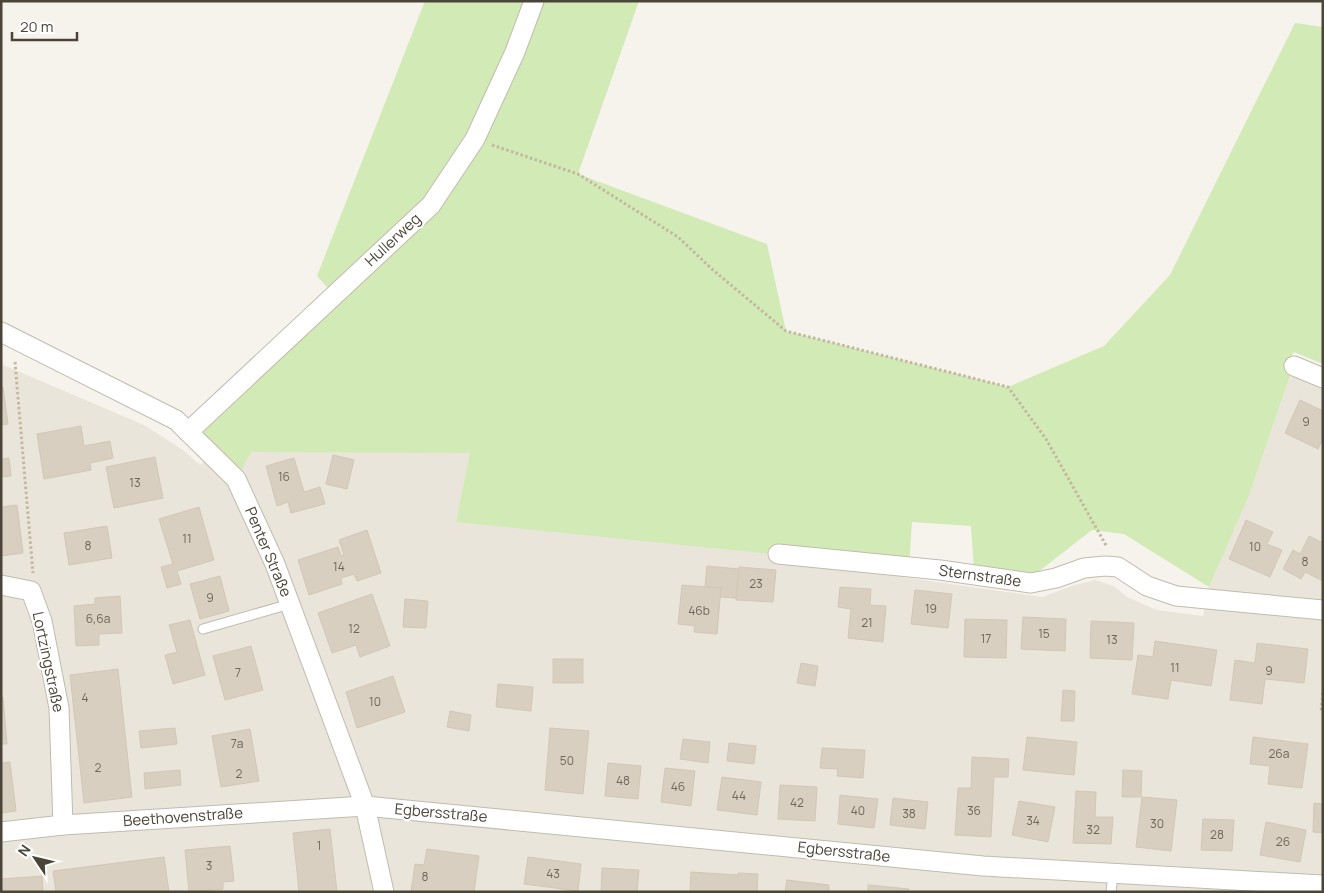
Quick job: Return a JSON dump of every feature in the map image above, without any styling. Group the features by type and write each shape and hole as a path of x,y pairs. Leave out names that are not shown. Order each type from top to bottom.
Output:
{"street":[{"name":"Hullerweg","path":"188,432 430,204 475,139 515,52 534,1"},
{"name":"Penter Straße","path":"1,332 176,420 236,479 275,564 366,806 384,892"},
{"path":"1294,366 1323,378"},
{"name":"Sternstraße","path":"778,554 940,570 1031,583 1056,578 1084,568 1105,566 1118,568 1147,586 1176,596 1323,610"},
{"name":"Lortzingstraße","path":"1,585 31,591 42,621 59,708 63,825"},
{"name":"Beethovenstraße","path":"1,832 63,825 366,806"},
{"name":"Egbersstraße","path":"366,806 983,866 1112,883 1323,885"}],"lane":[{"path":"202,629 290,604"}],"path":[{"path":"475,139 578,174 678,237 713,270 786,330 1008,387 1046,439 1118,568"},
{"path":"20,341 14,359 33,570 31,591"},
{"path":"1323,693 1321,712 1323,712"}],"shaded area":[{"path":"1,364 144,425 183,450 200,465 242,433 471,453 456,521 769,553 780,563 894,576 1043,597 1071,586 1095,580 1114,586 1127,597 1157,610 1203,616 1209,587 1248,498 1290,376 1323,388 1323,892 1,892"}],"green space":[{"path":"425,1 639,1 578,174 767,244 786,331 1008,387 1104,346 1170,275 1295,23 1323,27 1323,364 1294,352 1286,364 1290,376 1248,498 1209,587 1124,534 1092,530 1038,572 974,571 971,526 912,522 909,568 456,522 470,453 251,452 236,479 188,432 334,295 317,276"}],"building":[{"path":"1,387 3,387 8,424 1,425"},
{"path":"1300,400 1323,411 1323,438 1318,449 1285,433"},
{"path":"81,426 84,446 110,441 113,458 90,463 91,470 44,479 37,434"},
{"path":"333,455 354,460 347,489 326,484"},
{"path":"155,457 163,498 114,508 106,467"},
{"path":"9,458 11,476 1,477 1,459"},
{"path":"294,458 304,492 320,487 325,504 291,513 288,502 277,506 266,466"},
{"path":"17,505 23,553 1,556 1,507"},
{"path":"199,507 214,560 177,571 181,584 167,588 161,567 173,564 159,519"},
{"path":"1246,520 1273,532 1267,544 1282,550 1270,577 1229,559"},
{"path":"107,526 112,558 69,565 64,533"},
{"path":"367,530 381,573 357,581 354,574 341,578 342,584 309,595 298,560 338,547 341,556 344,555 339,540"},
{"path":"1309,536 1323,543 1323,581 1305,572 1301,579 1283,569 1293,550 1300,554"},
{"path":"707,566 739,569 737,598 720,597 721,588 705,587"},
{"path":"739,567 776,570 773,602 736,600"},
{"path":"220,576 229,611 200,619 190,584"},
{"path":"682,585 721,588 717,634 694,632 695,626 678,624"},
{"path":"840,587 871,589 870,605 886,606 883,642 848,638 851,609 838,607"},
{"path":"915,590 952,594 948,628 911,624"},
{"path":"372,594 390,646 360,657 356,645 332,653 318,613"},
{"path":"120,596 122,633 99,634 99,645 76,646 74,606 95,604 95,598"},
{"path":"405,599 428,601 426,628 403,627"},
{"path":"1023,617 1066,619 1065,651 1021,649"},
{"path":"965,619 1007,620 1006,658 964,657"},
{"path":"190,620 205,675 173,684 165,655 177,652 169,625"},
{"path":"1091,621 1134,623 1132,660 1090,658"},
{"path":"1155,641 1217,650 1211,686 1171,680 1168,699 1132,694 1138,655 1153,657"},
{"path":"1257,643 1308,649 1304,683 1265,679 1262,704 1230,700 1235,660 1255,663"},
{"path":"251,646 263,690 225,700 213,656"},
{"path":"553,659 583,659 583,683 553,683"},
{"path":"801,663 818,666 815,686 797,683"},
{"path":"118,669 132,797 84,803 70,675"},
{"path":"393,676 405,712 357,728 346,692"},
{"path":"498,684 533,687 531,711 496,707"},
{"path":"1063,690 1075,691 1074,721 1061,721"},
{"path":"1,697 3,697 7,744 1,744"},
{"path":"450,711 471,715 469,731 447,727"},
{"path":"175,728 177,744 141,748 139,731"},
{"path":"550,728 589,731 583,794 545,790"},
{"path":"250,729 259,781 221,787 212,736"},
{"path":"1027,737 1077,742 1074,775 1023,770"},
{"path":"1253,737 1308,744 1302,788 1268,784 1270,766 1250,764"},
{"path":"683,739 710,742 708,763 680,759"},
{"path":"729,743 756,746 754,764 727,761"},
{"path":"822,748 865,750 863,778 837,776 838,769 820,768"},
{"path":"972,757 1009,759 1008,777 994,777 991,837 955,835 958,788 971,788"},
{"path":"10,762 16,811 1,813 1,763"},
{"path":"608,763 641,766 638,799 605,796"},
{"path":"665,768 695,771 691,806 661,802"},
{"path":"180,770 181,785 145,789 144,773"},
{"path":"1123,770 1142,771 1141,797 1122,797"},
{"path":"722,777 761,782 757,815 717,810"},
{"path":"780,785 817,787 815,821 778,819"},
{"path":"1076,791 1096,792 1095,817 1113,817 1111,844 1073,843"},
{"path":"840,795 878,799 874,828 838,824"},
{"path":"1142,797 1177,800 1171,851 1136,847"},
{"path":"893,798 928,802 925,829 890,825"},
{"path":"1019,801 1055,807 1048,842 1012,835"},
{"path":"1314,803 1323,804 1323,833 1313,832"},
{"path":"1203,819 1234,820 1232,851 1201,850"},
{"path":"1266,822 1306,830 1300,862 1260,855"},
{"path":"330,829 337,892 299,892 293,833"},
{"path":"230,846 234,881 223,882 223,889 189,892 185,850"},
{"path":"427,849 479,856 474,892 411,892 415,864 424,865"},
{"path":"164,857 169,892 56,892 53,871"},
{"path":"528,857 581,864 578,891 524,884"},
{"path":"602,868 639,870 637,892 601,892"},
{"path":"691,872 738,875 738,873 758,874 757,892 690,892"},
{"path":"42,876 43,892 1,892 1,879"},
{"path":"787,880 829,885 829,892 785,892"},
{"path":"868,885 909,889 909,892 868,892"}]}
